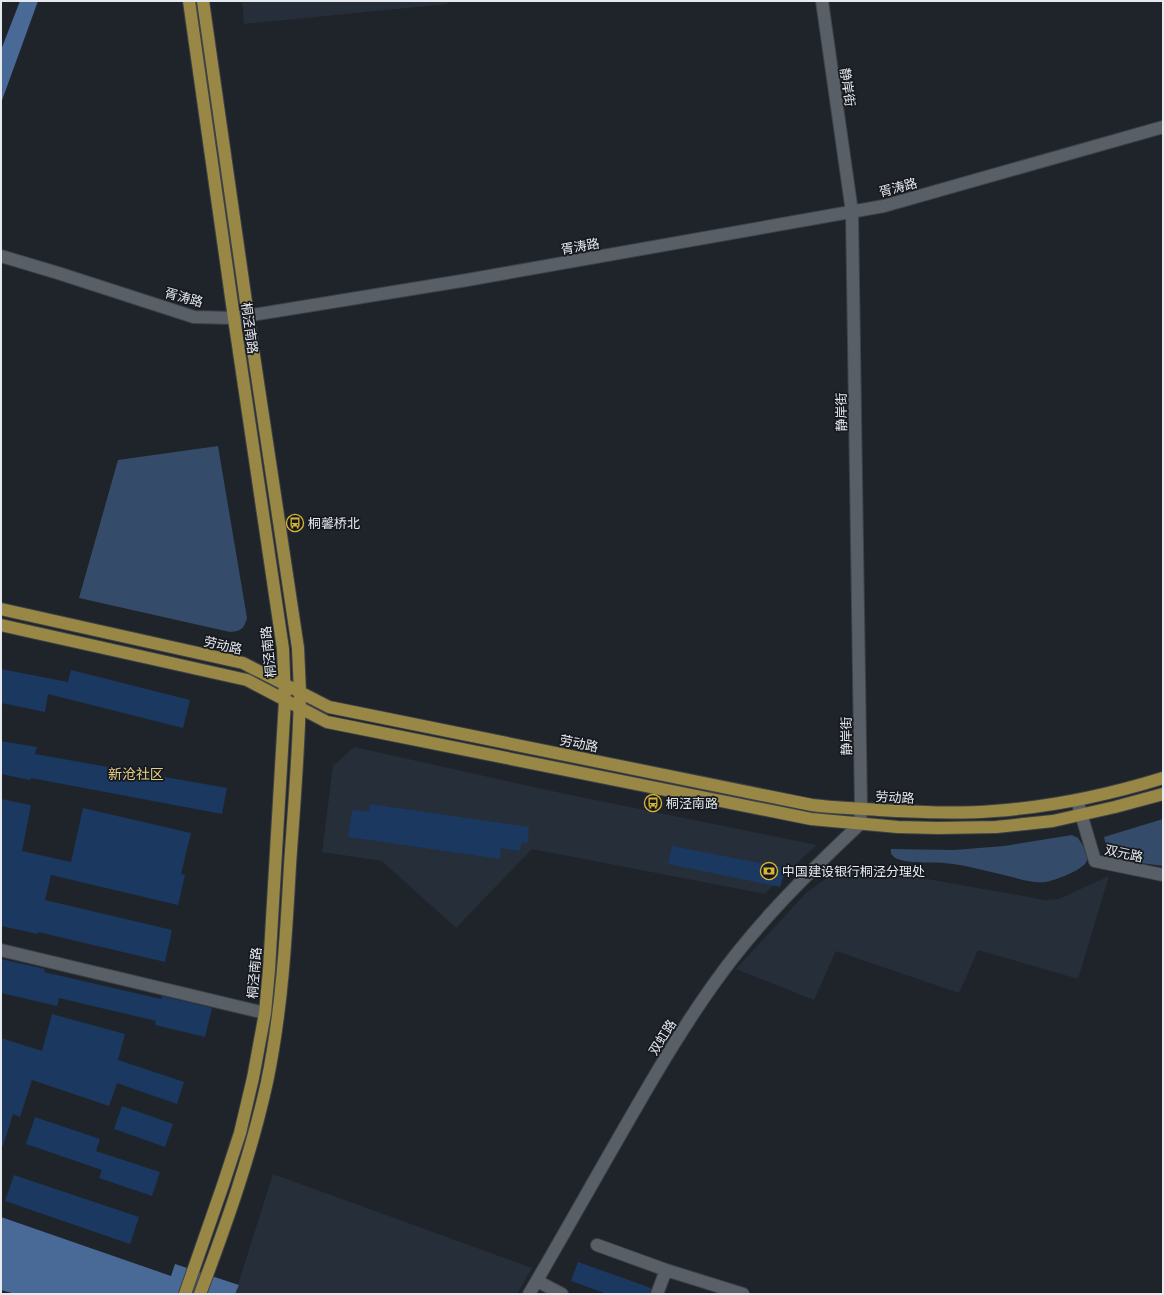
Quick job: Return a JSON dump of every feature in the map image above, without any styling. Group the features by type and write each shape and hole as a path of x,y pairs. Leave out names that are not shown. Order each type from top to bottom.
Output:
{"main road":[{"name":"桐泾南路","path":"185,1294 224,1185 247,1106 265,1013 286,700 283,649 189,1"},
{"name":"桐泾南路","path":"200,1294 218,1247 261,1110 279,1015 284,972 300,708 298,648 248,316 203,1"},
{"name":"劳动路","path":"1,609 243,664 329,707 822,806 938,813 967,813 1031,808 1077,800 1163,778"},
{"path":"1,625 247,680 327,722 793,816 830,822 938,828 996,827 1054,821 1163,794"}],"street":[{"name":"静岸街","path":"822,1 852,212 860,824"},
{"name":"胥涛路","path":"1,256 194,317 234,318 482,277 884,206 1163,128"},
{"name":"双元路","path":"1077,800 1095,861 1163,875"},
{"name":"双虹路","path":"529,1294 656,1074 714,984 749,938 786,896 818,863 860,824"},
{"path":"1,950 265,1013"},
{"path":"597,1245 666,1270 742,1294"},
{"path":"657,1294 666,1270"},
{"path":"537,1281 562,1294"}],"shaded area":[{"path":"20,1 38,1 1,103 1,50"},
{"path":"242,1 447,1 448,4 244,24"},
{"path":"218,446 247,618 242,629 230,632 79,598 118,460"},
{"path":"354,747 561,793 817,845 765,894 532,849 456,928 382,861 322,852 333,766"},
{"path":"1163,819 1163,866 1126,860 1107,850 1104,837"},
{"path":"1072,835 1078,838 1087,854 1087,860 1076,871 1045,882 1024,880 953,864 903,861 896,858 892,854 891,849 954,850 1004,846"},
{"path":"860,867 1045,900 1059,899 1109,876 1078,979 978,950 959,993 836,951 814,1000 736,969 806,893 838,870"},
{"path":"273,1174 532,1268 517,1294 235,1294"},
{"path":"1,1217 171,1276 175,1264 239,1285 235,1294 15,1294 1,1290"}],"building":[{"path":"1,669 68,682 71,670 190,700 183,728 48,694 45,712 1,703"},
{"path":"1,741 37,747 35,754 227,788 222,814 31,778 30,780 1,774"},
{"path":"1,799 31,805 22,851 71,862 83,808 191,833 181,874 185,875 178,905 51,875 45,900 172,930 165,962 38,932 38,934 1,926"},
{"path":"370,804 529,827 528,843 522,842 520,851 501,848 500,859 348,837 352,810 369,812"},
{"path":"672,846 786,868 780,887 668,864"},
{"path":"1,959 45,969 44,972 161,999 162,996 212,1008 205,1037 155,1025 156,1021 59,998 57,1006 1,993"},
{"path":"52,1014 125,1034 118,1060 184,1082 177,1104 117,1083 109,1106 32,1080 20,1117 13,1114 3,1146 1,1145 1,1038 42,1051"},
{"path":"122,1106 173,1124 165,1147 114,1129"},
{"path":"35,1117 100,1139 96,1151 160,1172 152,1196 99,1178 102,1170 26,1144"},
{"path":"14,1175 139,1217 130,1244 5,1201"},
{"path":"578,1262 651,1288 650,1294 607,1294 571,1281"}],"place":[{"name":"桐馨桥北","path":"295,523"},
{"name":"桐泾南路","path":"653,803"},
{"name":"中国建设银行桐泾分理处","path":"769,871"}],"district":[{"name":"新沧社区","path":"136,774"}]}
